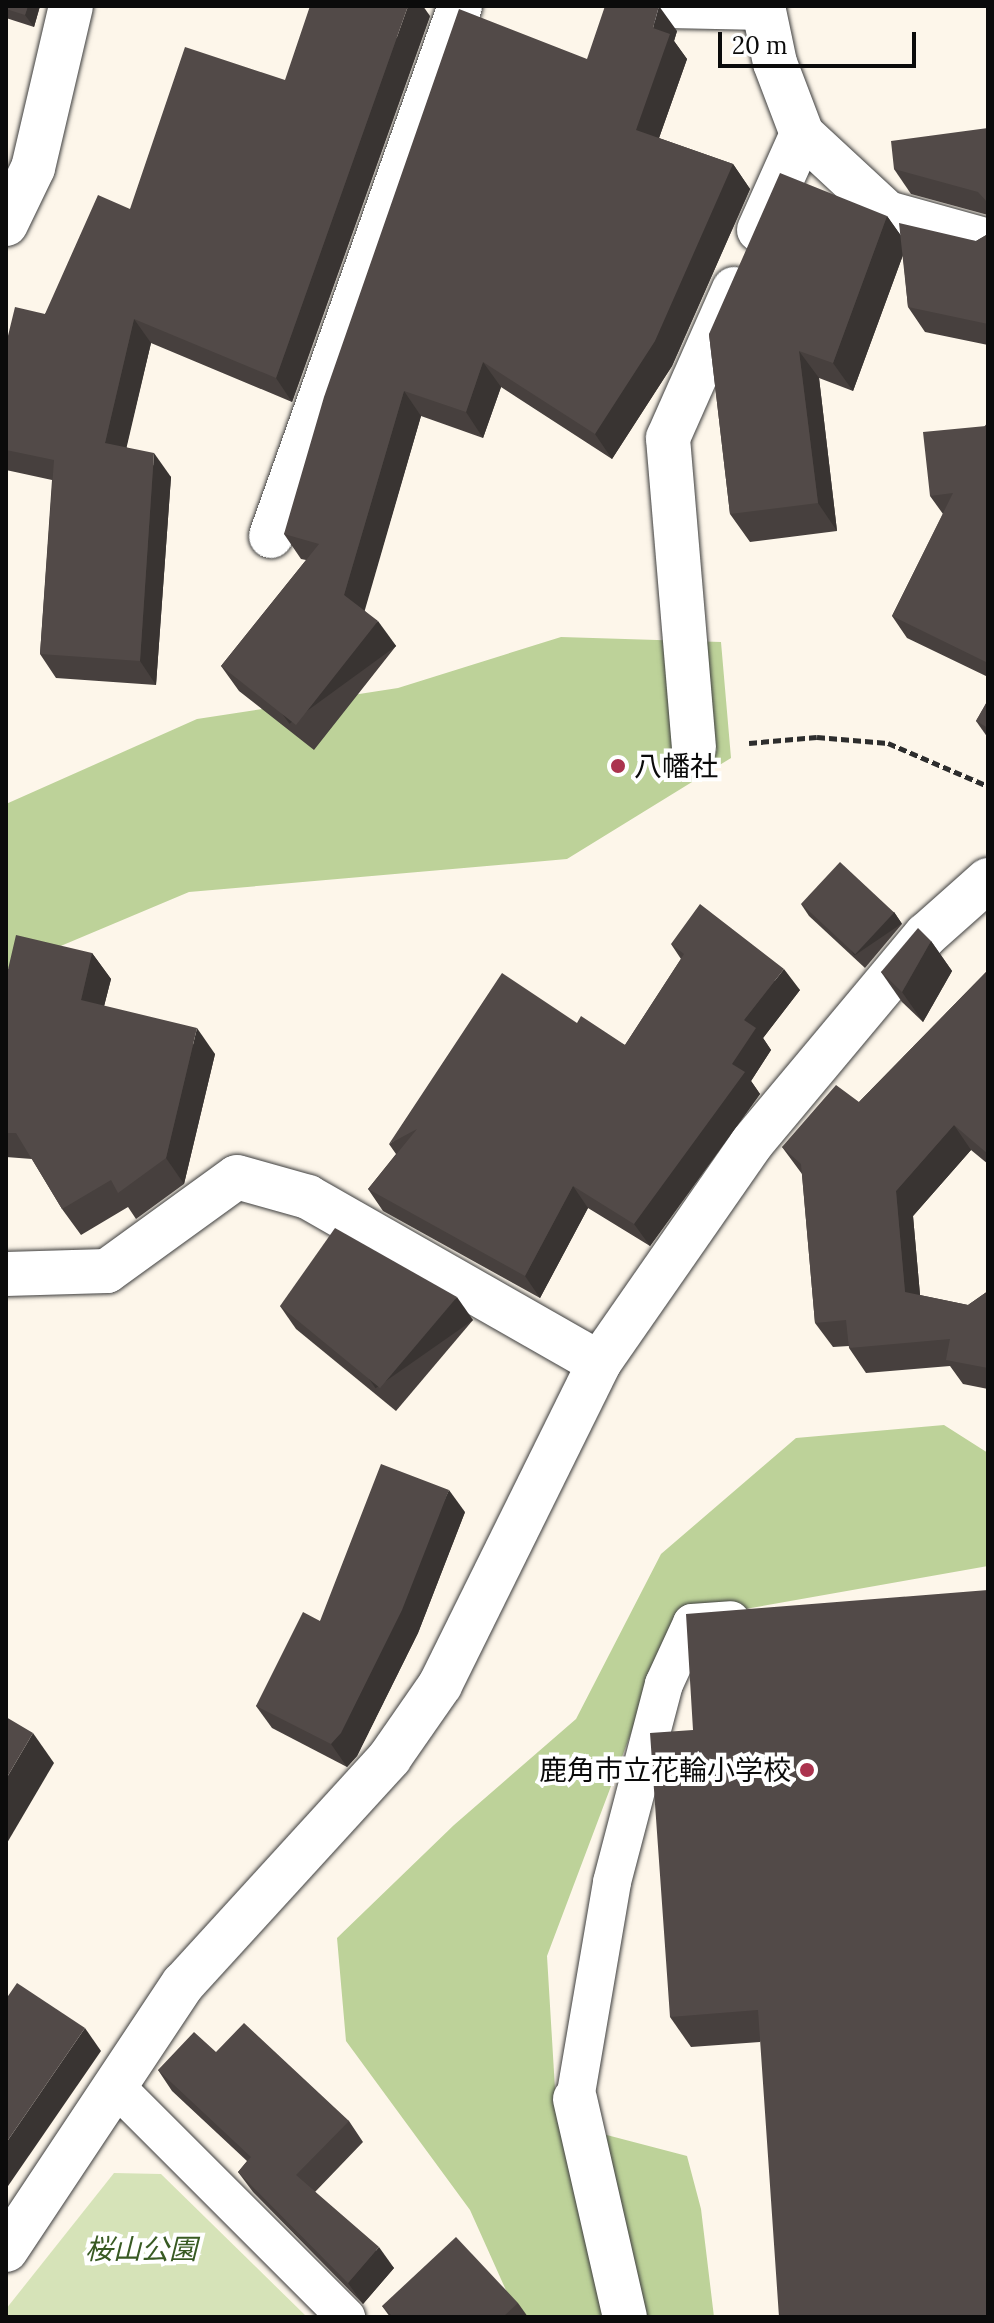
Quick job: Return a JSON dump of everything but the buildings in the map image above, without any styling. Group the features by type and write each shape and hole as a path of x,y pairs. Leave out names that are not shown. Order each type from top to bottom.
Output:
{"street":[{"path":"6,224 33,168 71,6"},
{"path":"271,536 460,6"},
{"path":"669,6 763,7 775,63 802,134 887,213 988,241"},
{"path":"694,748 668,438 802,134"},
{"path":"6,2250 183,1984 390,1757 440,1685 599,1363 751,1144 926,935 988,880"},
{"path":"6,1274 107,1271 237,1177 308,1197 599,1363"},
{"path":"575,2099 625,2317"}],"lane":[{"path":"575,2099 612,1882 664,1684 692,1623 767,1616"},
{"path":"115,2086 346,2317"}],"path":[{"path":"694,748 817,737 888,743 988,786"}],"green space":[{"path":"561,637 721,642 731,758 567,859 189,892 6,969 6,804 197,719 398,688"},
{"path":"944,1425 988,1453 988,1566 734,1611 654,1672 547,1956 557,2122 687,2156 701,2209 714,2317 518,2317 470,2210 346,2041 337,1938 454,1825 576,1719 661,1554 796,1438"},
{"name":"桜山公園","path":"114,2173 161,2174 307,2317 6,2317 6,2309"}],"place":[{"name":"八幡社","path":"618,766"},
{"name":"鹿角市立花輪小学校","path":"807,1770"}]}
